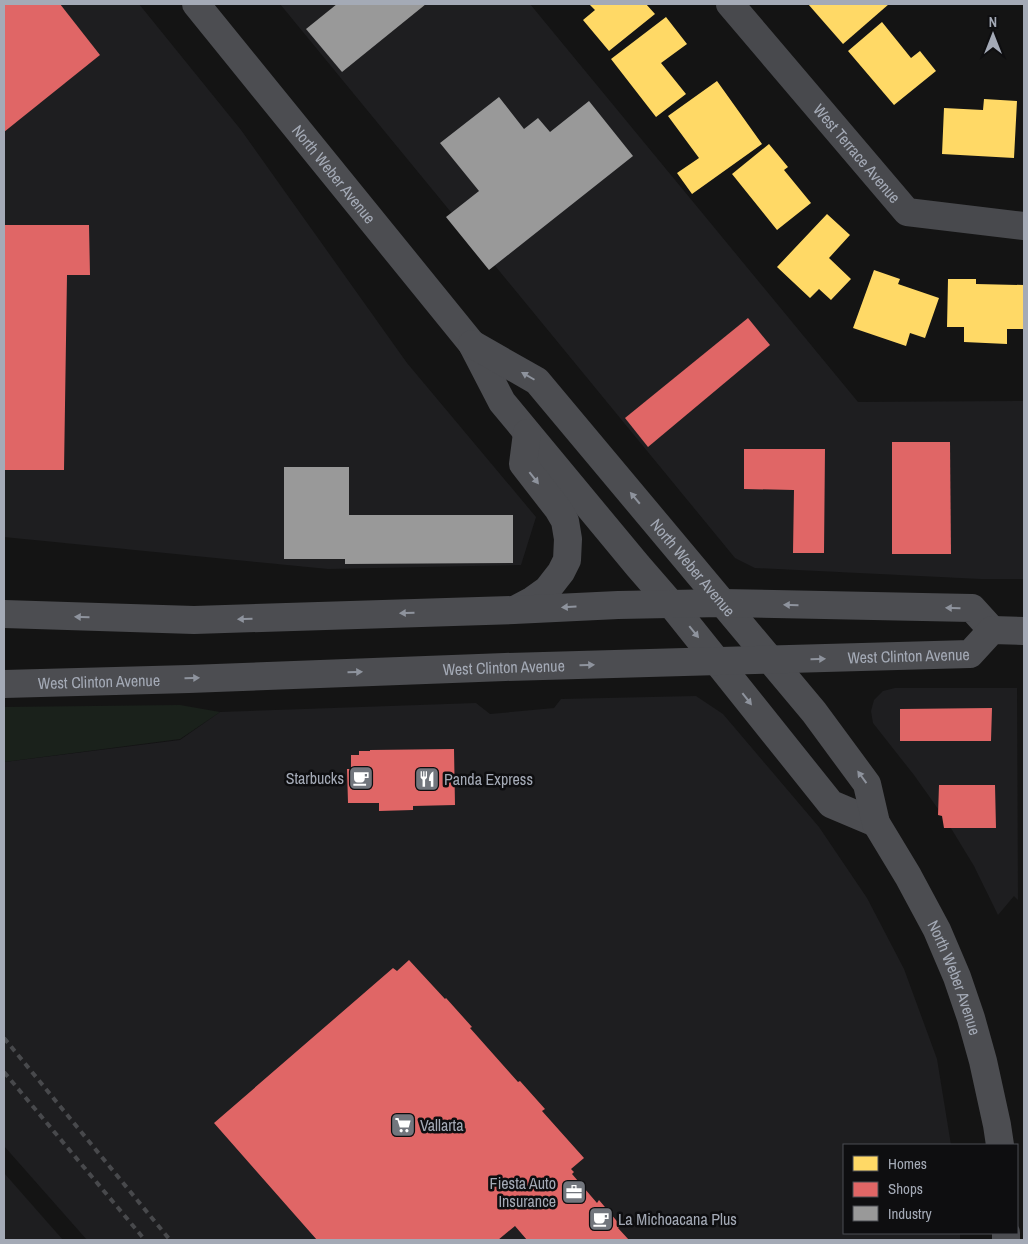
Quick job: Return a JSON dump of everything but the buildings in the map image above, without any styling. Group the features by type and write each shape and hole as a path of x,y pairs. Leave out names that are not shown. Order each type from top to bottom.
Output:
{"main road":[{"name":"North Weber Avenue","path":"210,11 472,344 502,402 638,566 672,604 831,804 876,823"},
{"name":"North Weber Avenue","path":"472,344 537,381 814,712 867,784 876,823 908,876 937,930 956,977 971,1018 983,1061 1000,1144"},
{"path":"514,610 547,590 561,572 567,560 568,539 565,521 523,464 527,433"},
{"name":"West Clinton Avenue","path":"4,614 194,620 722,602 972,608 992,630 970,654 4,684"},
{"path":"992,630 1024,630"}],"street":[{"name":"West Terrace Avenue","path":"730,4 907,212 1024,226"}],"shaded area":[{"path":"4,4 139,4 241,130 407,363 536,517 521,565 328,569 4,537"},
{"path":"280,4 530,4 858,402 1024,401 1024,579 981,579 755,568 735,558"},
{"path":"895,688 1017,688 1018,900 1014,896 998,915 974,866 946,820 873,723 871,711 874,700 883,691"},
{"path":"696,696 723,714 819,827 867,898 904,969 937,1059 951,1144 843,1144 843,1234 960,1234 960,1240 87,1240 4,1146 4,762 180,740 220,712 476,703 490,714 554,708 561,699"},
{"path":"180,705 220,712 180,739 4,762 4,707"},
{"path":"4,1173 63,1240 4,1240"}],"railway":[{"path":"4,1038 170,1240"},
{"path":"4,1072 145,1240"}],"place":[{"name":"Starbucks","path":"361,778"},
{"name":"Panda Express","path":"427,779"},
{"name":"Vallarta","path":"403,1125"},
{"name":"Fiesta Auto Insurance","path":"574,1192"},
{"name":"La Michoacana Plus","path":"601,1219"}]}
